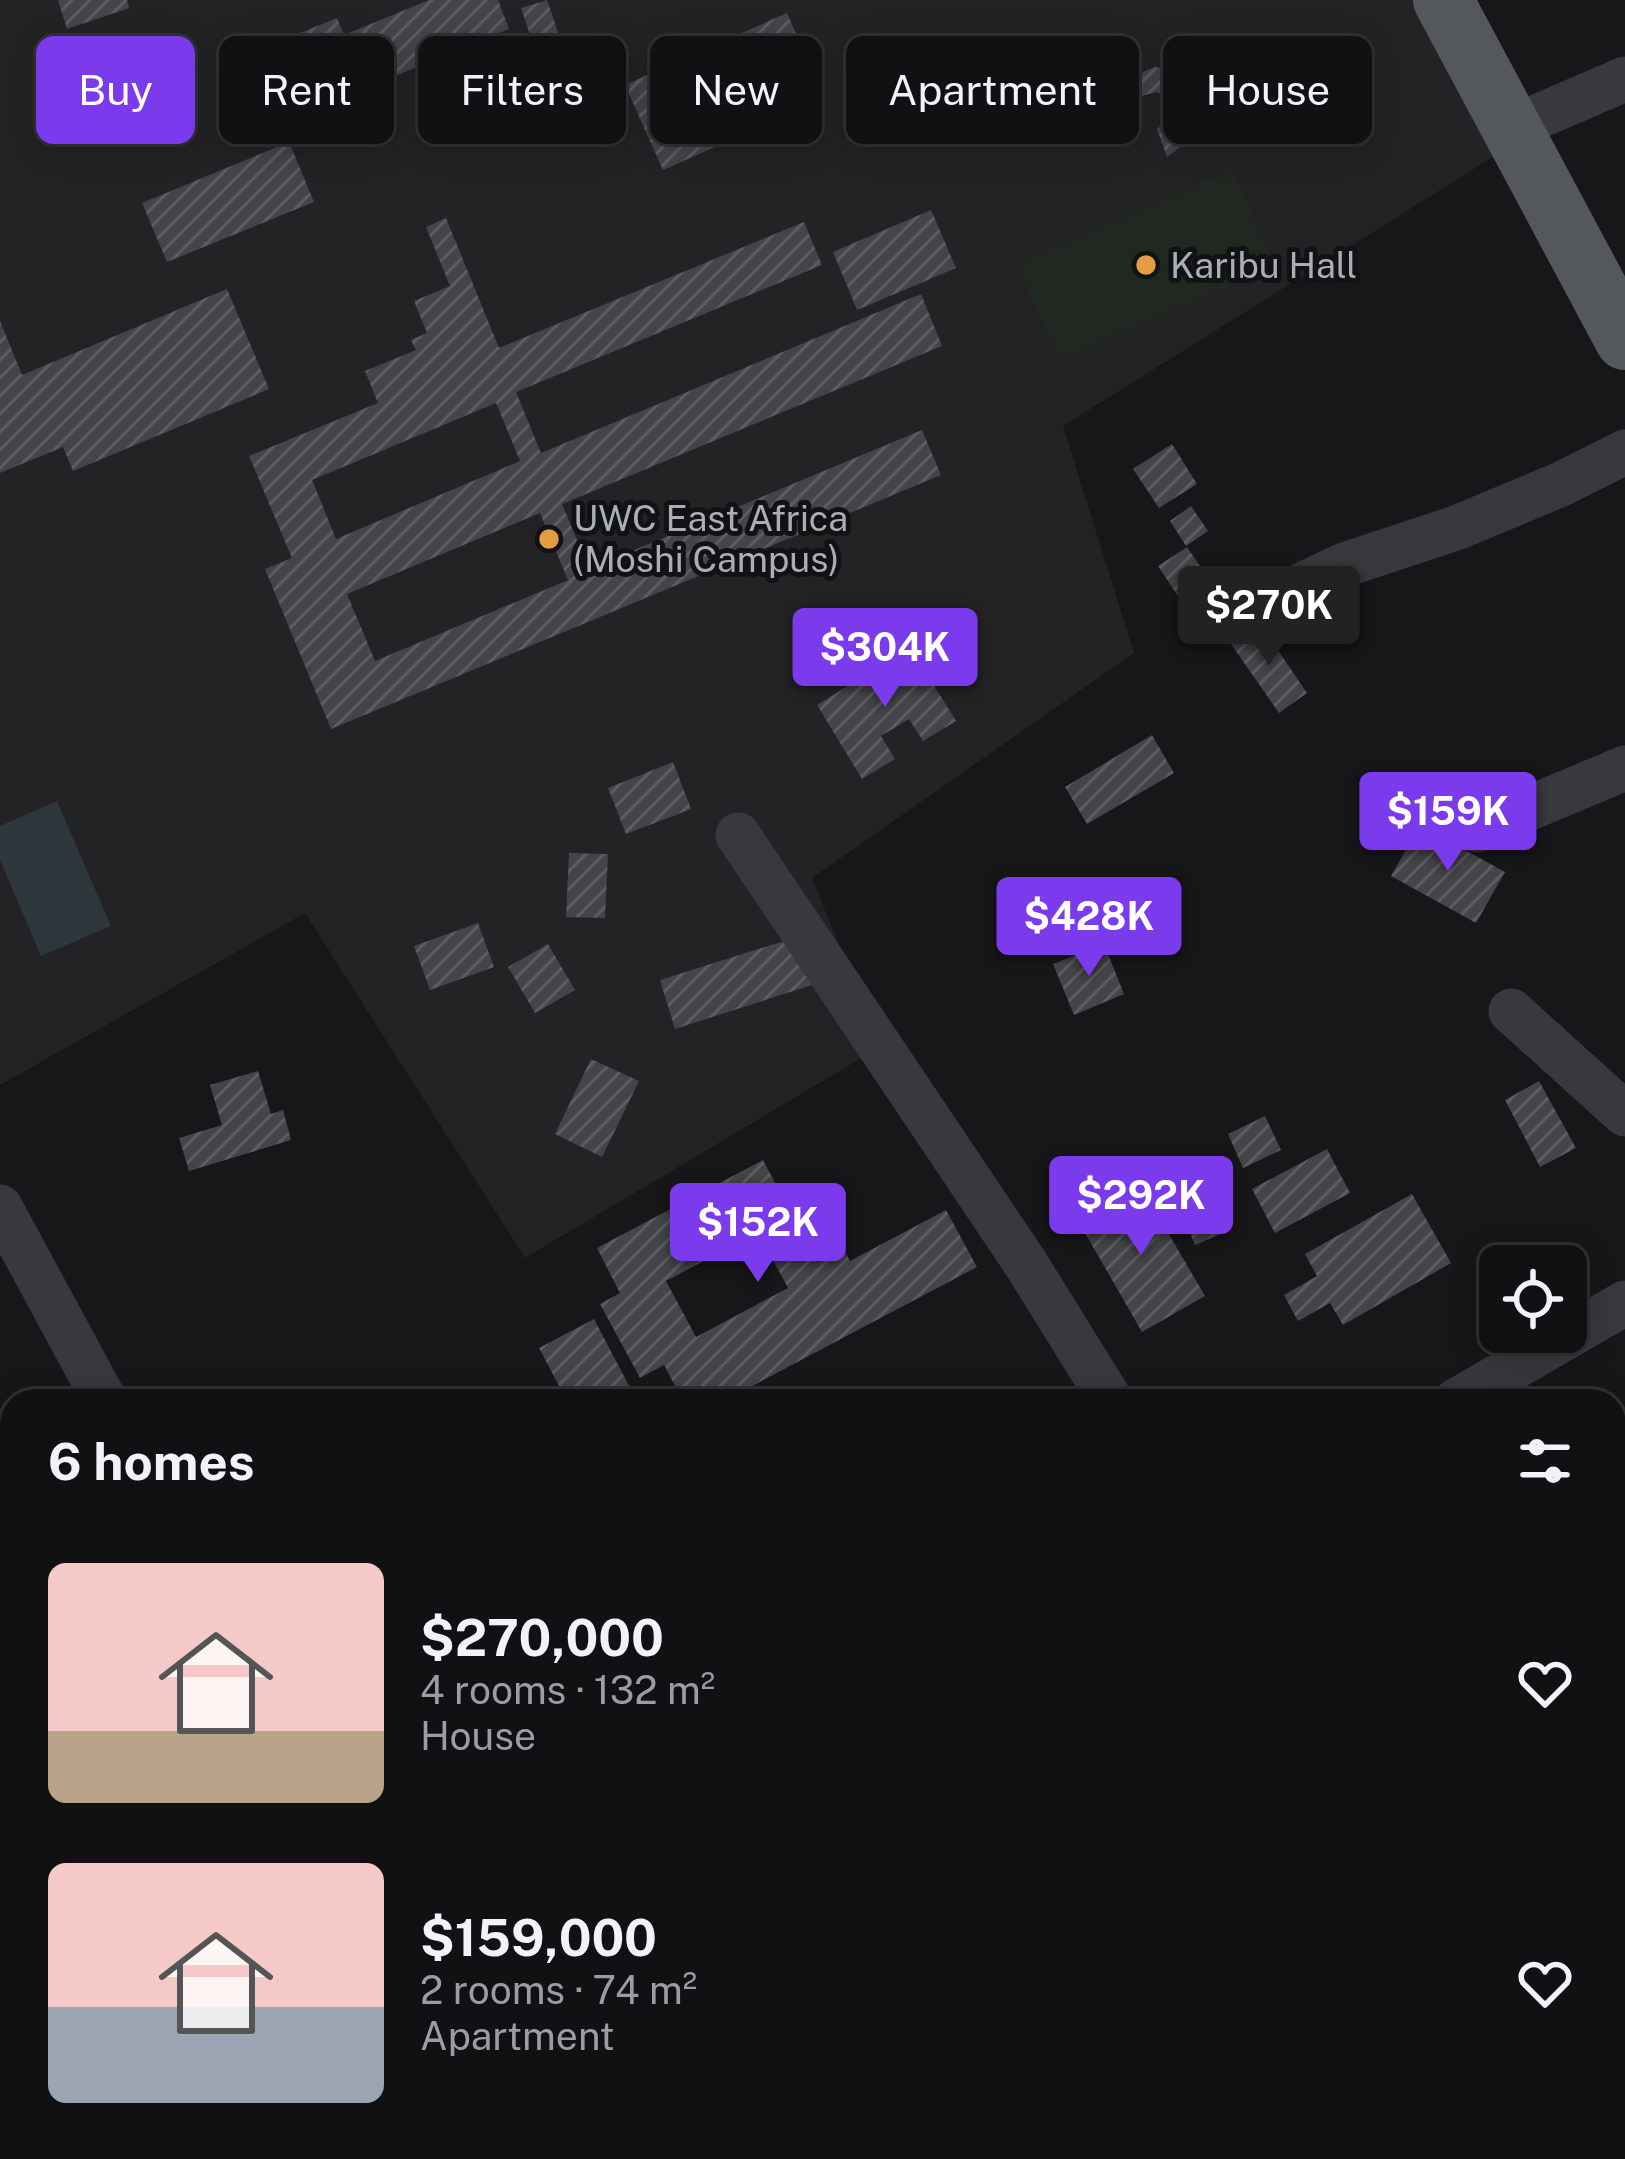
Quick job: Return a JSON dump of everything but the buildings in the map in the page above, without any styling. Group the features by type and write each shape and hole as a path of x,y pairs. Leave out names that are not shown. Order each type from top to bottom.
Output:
{"main road":[{"path":"1443,0 1625,340"}],"street":[{"path":"1511,128 1625,80"},
{"path":"1245,612 1343,565 1456,528 1625,452"},
{"path":"1477,830 1625,768"},
{"path":"738,835 1026,1264 1104,1389"},
{"path":"1510,1011 1625,1114"},
{"path":"0,1207 99,1389"},
{"path":"1477,1389 1625,1303"}],"shaded area":[{"name":"UWC East Africa (Moshi Campus)","path":"0,0 1420,0 1501,152 1063,426 1134,653 812,878 880,1047 525,1258 305,913 0,1085"},
{"name":"Karibu Hall","path":"1233,169 1275,266 1059,360 1016,264"},
{"path":"57,801 111,926 41,956 0,860 0,826"}],"place":[{"name":"Karibu Hall","path":"1146,265"},
{"name":"UWC East Africa (Moshi Campus)","path":"549,539"}]}
